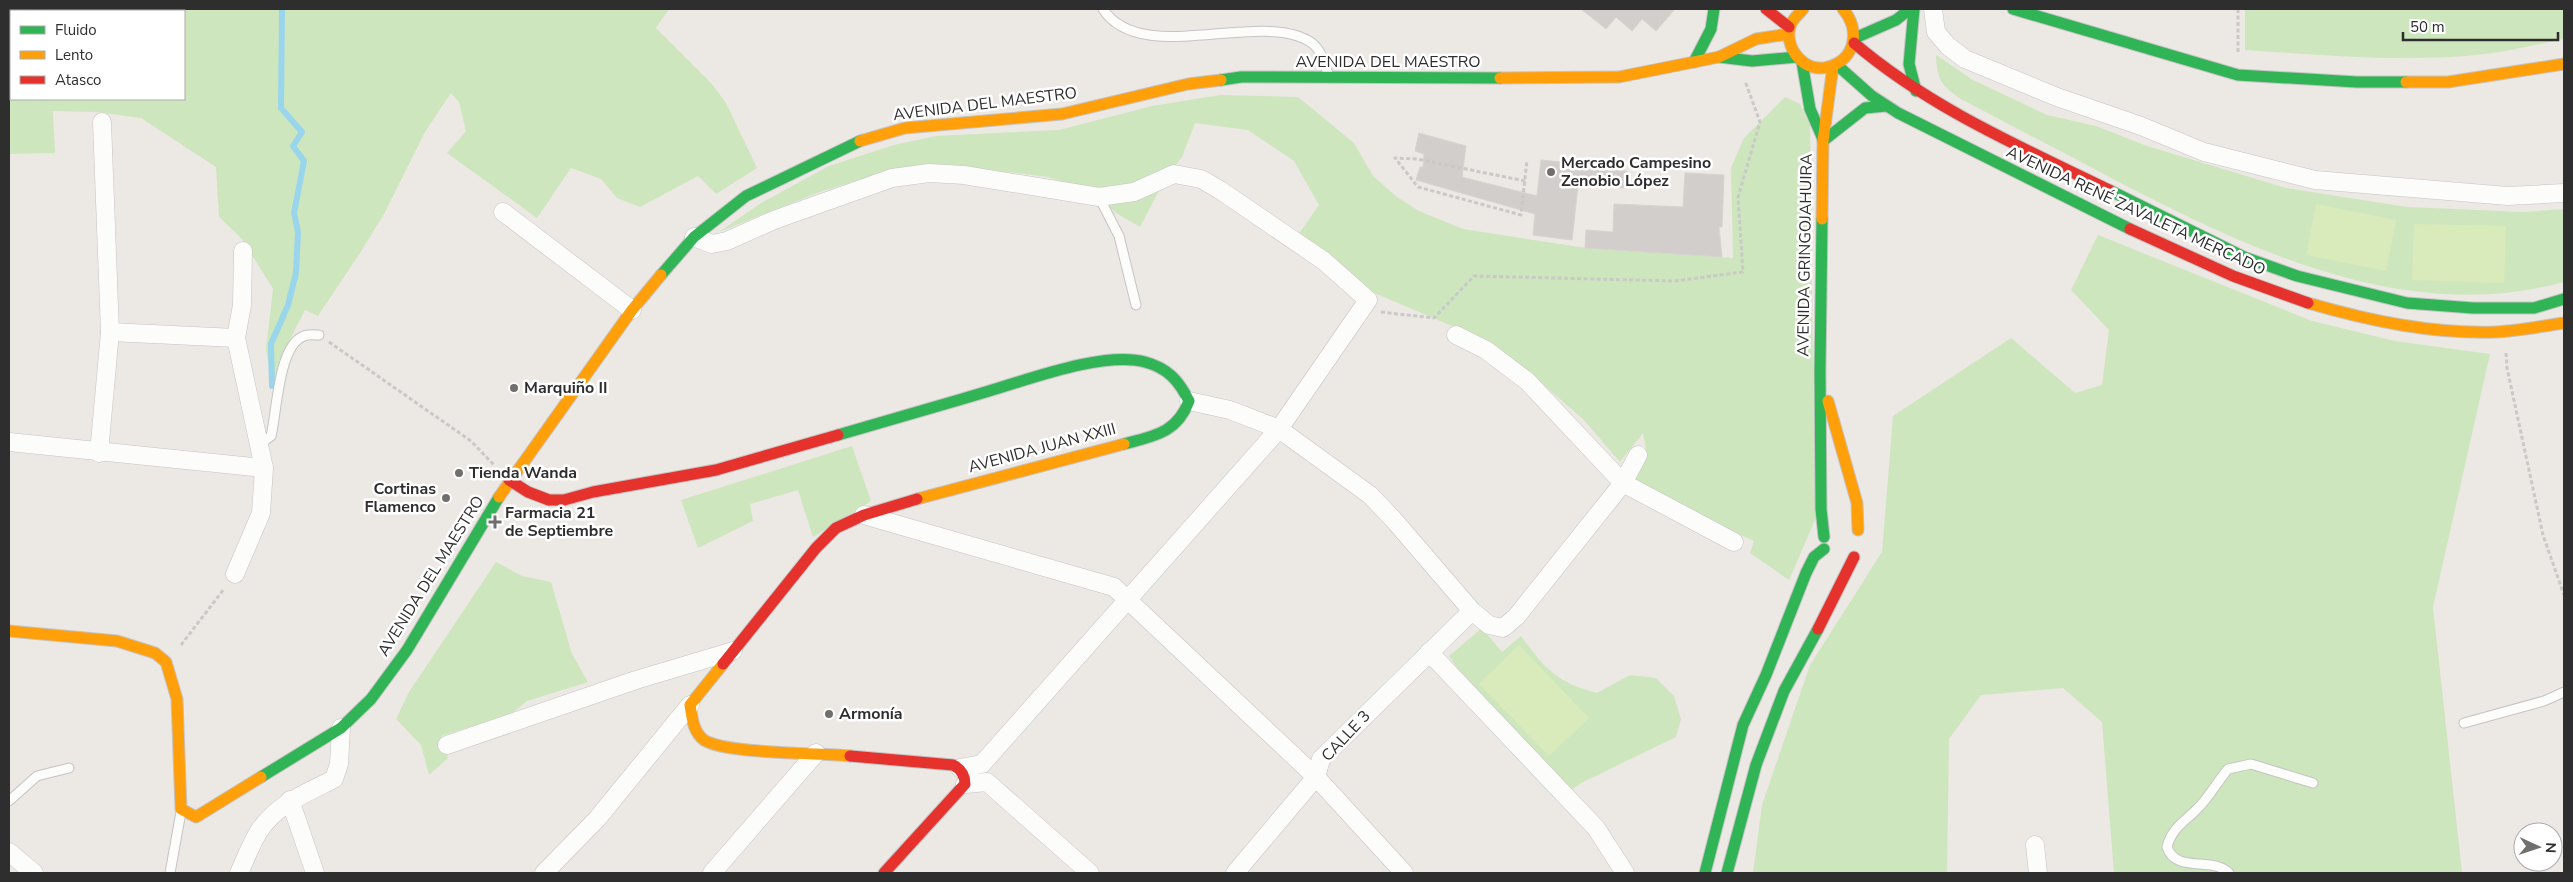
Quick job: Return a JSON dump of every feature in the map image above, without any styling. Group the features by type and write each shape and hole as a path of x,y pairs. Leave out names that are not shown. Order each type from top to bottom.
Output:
{"main road":[{"path":"1694,62 1708,36 1715,15 1714,9"},
{"path":"1766,9 1789,30 1793,16 1802,9"},
{"path":"1835,65 1848,55 1854,41 1854,25 1843,9"},
{"path":"1854,41 1896,20 1910,9"},
{"path":"1914,9 1909,64 1916,91"},
{"path":"2013,9 2238,75 2357,82 2448,82 2564,64"},
{"name":"AVENIDA DEL MAESTRO","path":"181,809 196,817 341,728 371,699 407,650 509,480 632,310 694,237 746,196 856,143 905,128 1062,114 1188,84 1241,77 1330,79 1619,77 1719,57 1756,40 1789,30"},
{"name":"AVENIDA GRINGOJAHUIRA","path":"1789,30 1789,42 1799,60 1810,109 1823,141"},
{"name":"AVENIDA RENÉ ZAVALETA MERCADO","path":"1854,41 1881,66 1916,91 1979,126 2244,257 2297,276 2407,303 2473,308 2534,308 2564,300"},
{"name":"AVENIDA DEL MAESTRO","path":"1719,57 1752,61 1799,60 1814,68 1835,65"},
{"name":"AVENIDA GRINGOJAHUIRA","path":"1831,556 1824,536 1821,509 1820,371 1823,141 1835,65"},
{"name":"AVENIDA RENÉ ZAVALETA MERCADO","path":"1835,65 1886,106 1996,163 2234,277 2291,299 2365,320 2428,329 2532,330 2564,323"},
{"path":"1823,141 1865,108 1886,106"},
{"path":"509,480 528,492 549,500 564,500 593,492 716,470 1058,370 1112,359 1145,362 1165,370 1180,382 1189,401"},
{"name":"AVENIDA GRINGOJAHUIRA","path":"1727,873 1756,765 1784,691 1809,648 1856,540 1857,504 1820,371"},
{"name":"AVENIDA JUAN XXIII","path":"690,705 816,548 836,528 864,515 936,493 1149,437 1174,427 1184,417 1189,401"},
{"path":"1824,536 1836,524"},
{"path":"1705,873 1743,725 1766,675 1806,573 1814,557 1831,556 1849,560 1856,540"},
{"path":"9,631 129,642 152,649 167,662 177,701 176,782 181,809"},
{"path":"690,705 693,725 704,740 740,750 816,753 953,765 962,776 884,873"}],"street":[{"path":"1933,9 1936,32 1948,46 1966,59 2057,97 2141,126 2204,152 2315,180 2508,196 2564,194"},
{"path":"99,453 110,332 102,122"},
{"path":"694,237 712,244 727,241 774,220 892,178 929,173 964,174 1060,188 1099,197 1134,192 1174,174 1201,179 1220,190 1324,261 1368,300 1279,429 982,764 962,776"},
{"path":"503,212 632,310"},
{"path":"235,574 261,513 264,468 236,338 242,305 244,251"},
{"path":"110,332 236,338"},
{"path":"1456,335 1486,350 1527,380 1623,483 1734,542"},
{"path":"1189,401 1230,410 1279,429 1370,495 1472,611 1489,625 1503,628 1516,617 1623,483 1638,455"},
{"path":"9,442 99,453 264,468"},
{"path":"864,515 1114,587 1316,777 1404,873"},
{"name":"CALLE 3","path":"1235,873 1316,777 1321,759 1472,611"},
{"path":"447,745 636,680 733,651"},
{"path":"1429,652 1596,828 1625,873"},
{"path":"544,873 596,819 690,705"},
{"path":"238,873 259,832 274,812 290,800 334,779 340,764 341,728"},
{"path":"712,873 816,753"},
{"path":"962,776 987,782 1090,873"},
{"path":"290,800 315,873"},
{"path":"2035,845 2038,873"},
{"path":"9,852 34,873"}],"lane":[{"path":"1105,9 1112,21 1155,36 1194,36 1256,32 1301,38 1319,51 1330,79"},
{"path":"1099,197 1120,236 1136,305"},
{"path":"259,445 271,436 283,367 291,350 296,341 304,335 319,335"},
{"path":"2464,723 2544,701 2564,692"},
{"path":"2229,873 2217,866 2184,862 2173,858 2167,847 2170,836 2176,827 2196,811 2228,769 2251,764 2313,783"},
{"path":"9,801 37,776 69,768"},
{"path":"170,873 181,809"}],"path":[{"path":"2238,9 2238,46"},
{"path":"1361,310 1434,318 1474,276 1675,281 1744,272 1738,197 1760,122 1738,59"},
{"path":"1525,181 1417,159 1395,158 1418,187 1521,215 1525,181 1527,160"},
{"path":"2505,331 2506,368 2543,535 2564,595"},
{"path":"319,335 471,441 509,480"},
{"path":"197,627 235,574"}],"green space":[{"path":"9,9 669,9 656,28 712,84 726,103 757,168 716,194 698,176 640,207 617,198 601,179 571,168 537,218 447,153 466,131 459,102 451,93 425,132 384,214 318,316 305,310 285,349 272,386 266,349 273,289 242,239 219,217 216,167 141,118 96,112 53,111 55,153 9,154"},
{"path":"2245,9 2564,9 2564,39 2495,53 2455,57 2335,56 2245,50"},
{"path":"1936,55 1973,80 2047,115 2096,126 2147,146 2286,188 2407,207 2524,212 2564,209 2564,282 2505,293 2447,294 2389,287 2332,274 2276,255 2167,207 1961,99 1941,81"},
{"path":"1220,95 1298,97 1354,143 1373,176 1397,197 1419,211 1463,229 1579,247 1733,258 1731,168 1744,138 1785,97 1800,104 1810,125 1815,520 1789,580 1750,553 1754,541 1682,508 1635,479 1647,454 1643,433 1620,462 1583,419 1517,362 1480,338 1365,289 1345,267 1298,235 1319,205 1294,161 1248,130 1195,123 1182,157 1165,179 1140,227 1116,213 1094,191 1048,177 958,166 893,169 817,193 719,232 761,203 829,166 894,145 936,136 1059,130 1152,106"},
{"path":"2316,204 2396,220 2386,271 2306,255"},
{"path":"2414,224 2506,226 2504,283 2412,280"},
{"path":"2098,235 2312,321 2395,341 2490,354 2433,607 2462,873 2114,873 2102,722 2063,688 1981,695 1949,739 1947,873 1753,873 1762,805 1810,665 1882,552 1893,416 2011,338 2075,393 2102,385 2109,330 2071,290"},
{"path":"852,446 871,501 813,537 798,490 750,504 753,521 698,548 681,500"},
{"path":"496,562 522,576 551,582 572,654 588,682 527,701 511,714 441,736 448,758 429,775 421,745 396,719 409,692"},
{"path":"1482,628 1502,652 1521,636 1537,657 1553,673 1561,679 1583,689 1597,693 1630,675 1656,678 1674,696 1681,719 1676,737 1581,783 1571,790 1469,685 1449,656"},
{"path":"1519,645 1589,718 1549,756 1479,684"}],"building":[{"path":"1581,9 1675,9 1656,31 1642,19 1632,31 1616,17 1606,29"},
{"path":"1419,133 1466,146 1462,177 1537,196 1541,160 1580,164 1579,169 1627,171 1626,188 1578,186 1572,240 1533,235 1535,214 1416,180 1420,167 1423,167 1424,154 1415,151"},
{"path":"1685,173 1724,175 1722,227 1719,227 1722,257 1585,248 1586,230 1613,232 1614,204 1683,207"}],"waterway":[{"path":"272,386 271,344 288,305 296,273 298,232 294,213 304,161 293,146 302,132 281,108 282,9"}],"traffic: fast":[{"path":"1694,62 1711,29 1714,9"},
{"path":"1855,38 1896,20 1910,9"},
{"path":"1914,9 1909,64 1916,91"},
{"path":"2013,9 2238,75 2357,82 2406,82"},
{"path":"1719,57 1752,61 1797,57"},
{"path":"1802,62 1810,109 1823,139"},
{"path":"1837,65 1872,96 1898,113 2130,229"},
{"path":"1221,80 1241,77 1500,78"},
{"path":"1823,141 1865,108 1886,106"},
{"path":"661,275 694,237 746,196 860,141"},
{"path":"2109,190 2244,257 2297,276 2407,303 2473,308 2534,308 2564,299"},
{"path":"1822,219 1820,371 1821,509 1824,537"},
{"path":"838,435 1088,363 1109,360 1145,362 1160,368 1172,376 1189,401 1184,412 1171,427 1155,435 1124,444"},
{"path":"261,777 341,728 371,699 407,650 499,497"},
{"path":"1705,873 1743,725 1766,675 1806,573 1814,557 1824,549"},
{"path":"1727,873 1756,765 1784,691 1818,629"}],"traffic: slow":[{"path":"1803,9 1791,24 1789,32 1792,49 1803,62 1819,68 1838,63 1850,50 1853,42 1852,25 1843,9"},
{"path":"1500,78 1619,77 1719,57 1756,39 1788,34"},
{"path":"2406,82 2448,82 2564,64"},
{"path":"1822,219 1823,141 1833,66"},
{"path":"860,141 905,128 1062,114 1188,84 1221,80"},
{"path":"499,497 632,310 661,275"},
{"path":"2308,303 2378,321 2448,331 2496,332 2564,323"},
{"path":"1828,401 1857,503 1858,530"},
{"path":"917,499 1124,444"},
{"path":"9,631 117,641 155,653 166,662 177,699 181,809 196,817 261,777"},
{"path":"723,664 690,705 695,729 704,740 715,745 731,748 850,756"}],"traffic: jam":[{"path":"1766,9 1789,27"},
{"path":"1854,43 1883,66 1945,107 2010,142 2109,190"},
{"path":"2130,229 2233,276 2308,303"},
{"path":"509,480 528,492 549,500 564,500 593,492 716,470 838,435"},
{"path":"723,664 816,548 836,528 864,515 917,499"},
{"path":"1818,629 1854,557"},
{"path":"850,756 953,765 960,770 964,778 965,784 884,873"}],"place":[{"name":"Mercado Campesino Zenobio López","path":"1551,172"},
{"name":"Marquiño II","path":"514,388"},
{"name":"Tienda Wanda","path":"459,473"},
{"name":"Cortinas Flamenco","path":"446,498"},
{"name":"Farmacia 21 de Septiembre","path":"495,522"},
{"name":"Armonía","path":"829,714"}]}
